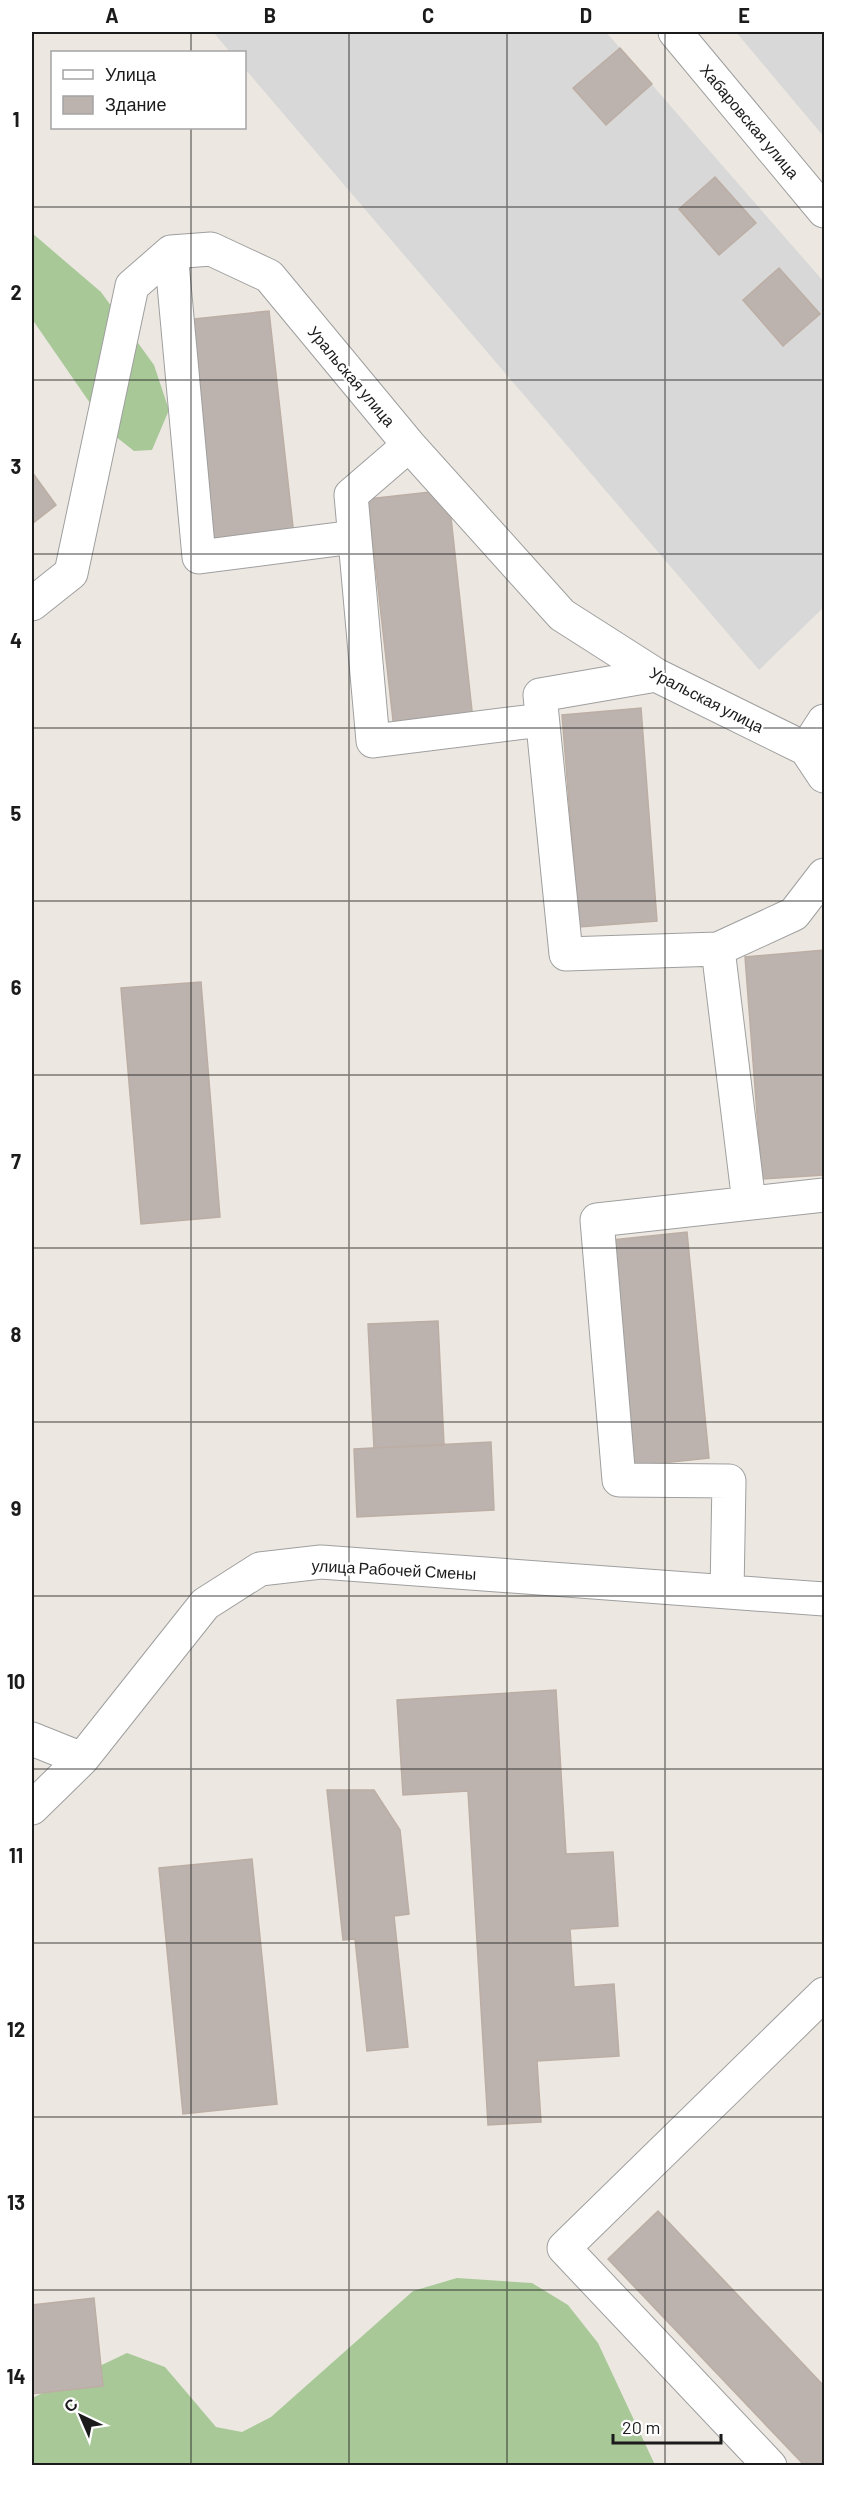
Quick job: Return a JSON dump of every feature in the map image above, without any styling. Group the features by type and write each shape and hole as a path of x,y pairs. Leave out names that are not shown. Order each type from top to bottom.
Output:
{"street":[{"name":"Хабаровская улица","path":"675,32 825,211"},
{"name":"Уральская улица","path":"171,252 211,249 270,276 409,445 562,615 656,675 806,749 825,776"},
{"path":"171,252 199,557 354,537"},
{"path":"32,604 71,573 132,286 171,252"},
{"path":"409,445 351,495 373,741 542,720"},
{"path":"656,675 540,694 566,954 718,949 794,914 825,875"},
{"path":"806,749 825,721"},
{"path":"718,949 749,1203"},
{"path":"727,1592 729,1481 619,1480 597,1220 825,1195"},
{"name":"улица Рабочей Смены","path":"32,1808 82,1759 205,1604 260,1569 321,1562 825,1599"},
{"path":"32,1739 82,1759"},
{"path":"770,2466 564,2248 825,1994"}],"shaded area":[{"path":"213,32 606,32 824,282 824,607 759,670 246,70 246,51 229,51"},
{"path":"736,32 824,32 824,137"}],"green space":[{"path":"32,233 101,292 154,365 169,410 152,450 134,451 110,432 32,319"},
{"path":"457,2278 532,2283 568,2305 598,2343 655,2465 32,2465 32,2398 127,2353 165,2367 216,2427 242,2432 271,2417 413,2291"}],"building":[{"path":"620,48 652,84 606,125 573,88"},
{"path":"715,177 756,223 719,255 679,209"},
{"path":"779,268 820,314 783,346 743,300"},
{"path":"269,311 294,536 210,546 185,320"},
{"path":"32,472 56,505 32,524"},
{"path":"448,490 473,720 394,729 368,499"},
{"path":"641,708 657,921 579,927 562,715"},
{"path":"824,950 824,1175 762,1179 745,957"},
{"path":"201,982 220,1217 141,1224 121,988"},
{"path":"687,1232 709,1458 634,1466 612,1240"},
{"path":"438,1321 444,1445 374,1448 368,1324"},
{"path":"491,1442 494,1510 357,1517 354,1449"},
{"path":"556,1690 566,1854 613,1852 618,1926 570,1929 574,1987 614,1984 619,2056 537,2061 541,2122 488,2125 468,1791 403,1795 397,1700"},
{"path":"327,1790 374,1790 400,1830 409,1914 394,1916 408,2047 367,2051 355,1939 343,1940"},
{"path":"252,1859 277,2104 183,2114 159,1868"},
{"path":"658,2211 824,2386 824,2466 805,2466 608,2259"},
{"path":"94,2298 103,2386 32,2394 32,2305"}]}
